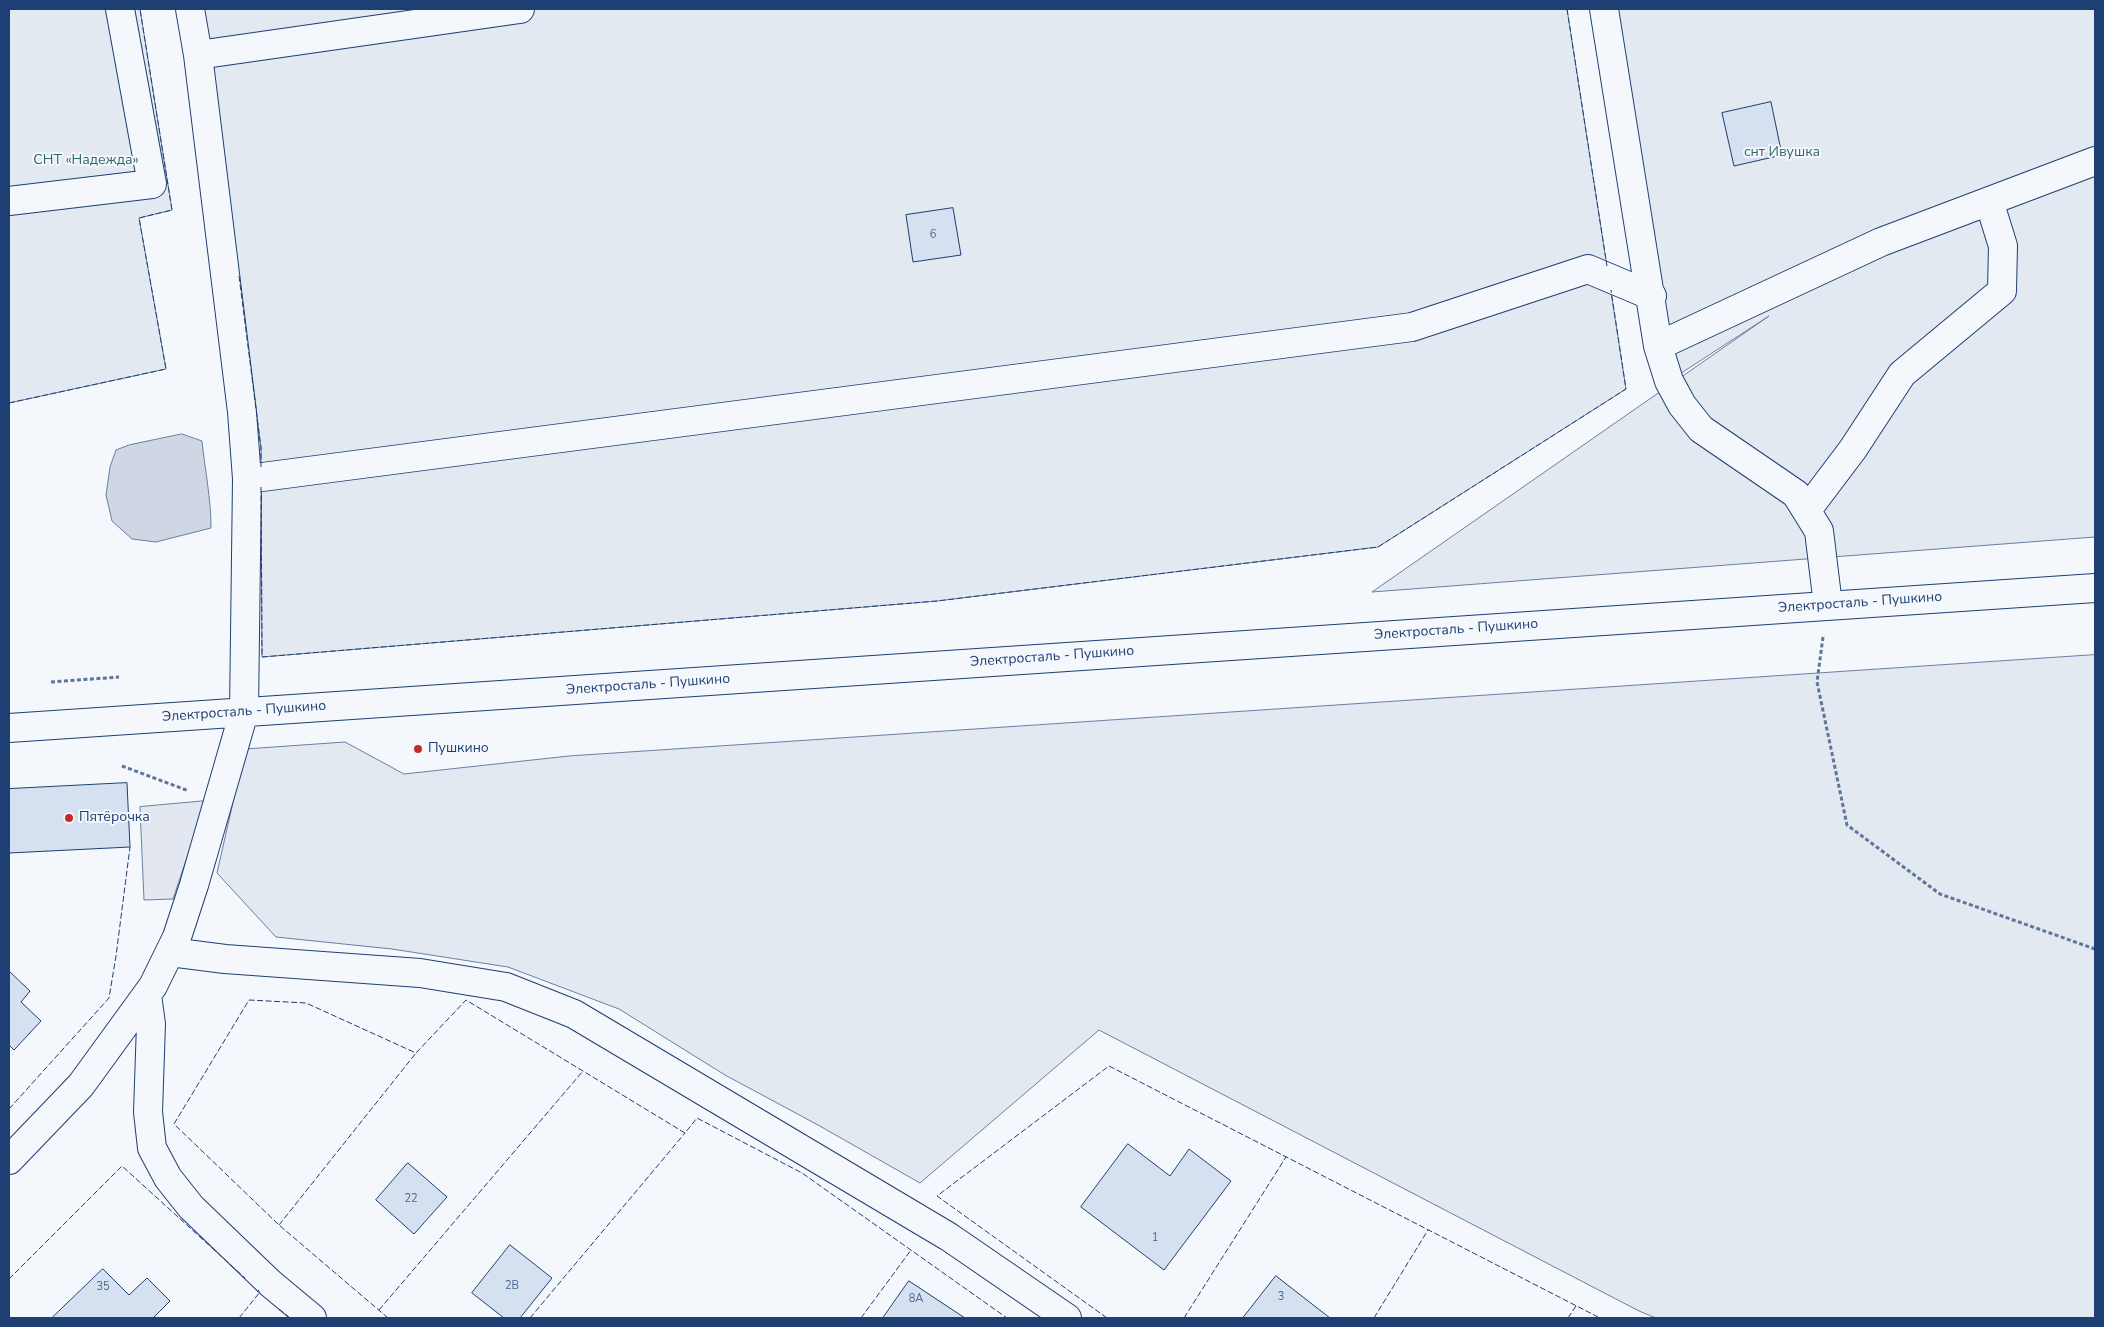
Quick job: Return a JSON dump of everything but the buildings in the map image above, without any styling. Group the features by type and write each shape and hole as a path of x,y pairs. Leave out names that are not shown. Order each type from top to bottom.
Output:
{"street":[{"path":"9,201 152,184 120,9"},
{"path":"11,1153 81,1085 146,995 170,952 177,937 194,885 244,712 248,479 198,55 190,9"},
{"path":"198,55 520,9"},
{"path":"1604,9 1652,296 1658,346 1669,381 1682,405 1701,430 1796,494 1819,531 1828,605"},
{"path":"1658,346 1881,242 2095,160"},
{"path":"1806,510 1853,449 1902,374 2002,291 2003,246 1989,201"},
{"path":"248,479 1412,327 1588,269 1652,296"},
{"name":"Электросталь - Пушкино","path":"9,728 2095,588"},
{"path":"170,952 225,960 420,973 506,987 574,1014 948,1237 1067,1318"},
{"path":"146,995 151,1024 148,1112 152,1148 168,1178 191,1207 270,1283 312,1318"}],"path":[{"path":"1828,605 1817,682 1847,825 1940,894 2095,949"},
{"path":"51,682 119,677"},
{"path":"122,766 218,802"}],"green space":[{"name":"СНТ «Надежда»","path":"9,9 140,9 172,210 139,218 166,369 9,403"},
{"path":"202,9 1567,9 1626,389 1378,547 937,601 262,657 261,448"},
{"name":"снт Ивушка","path":"1617,9 2095,9 2095,537 1372,592 1769,316 1669,381"},
{"path":"2095,655 2095,1318 1656,1318 1639,1311 1099,1030 920,1183 725,1075 619,1009 508,967 392,949 276,937 217,873 245,749 345,742 404,774 569,756"}],"shaded area":[{"path":"182,434 202,441 211,528 156,542 132,539 112,521 106,495 110,467 116,450 129,445"},
{"path":"206,801 173,899 144,900 140,807"}],"fence":[{"path":"9,403 166,369 139,218 172,210 140,9"},
{"path":"1567,9 1607,266"},
{"path":"239,276 261,448 261,467"},
{"path":"261,487 262,657 937,601 1378,547 1626,389 1611,290"},
{"path":"9,1109 109,998 130,847"},
{"path":"388,1318 279,1225 174,1124 249,1000 306,1003 416,1053 466,1000 685,1133 697,1118 802,1173 1007,1318"},
{"path":"279,1225 416,1053"},
{"path":"1107,1318 937,1196 1109,1066 1600,1318"},
{"path":"379,1310 583,1071"},
{"path":"530,1318 685,1133"},
{"path":"1184,1318 1286,1157"},
{"path":"9,1279 122,1166 245,1278"},
{"path":"1374,1318 1428,1230"},
{"path":"861,1318 911,1250"},
{"path":"239,1318 260,1292 258,1290"},
{"path":"1568,1318 1576,1306"},
{"path":"279,1309 290,1318"}],"place":[{"name":"Пушкино","path":"418,749"},
{"name":"Пятёрочка","path":"69,818"}]}
